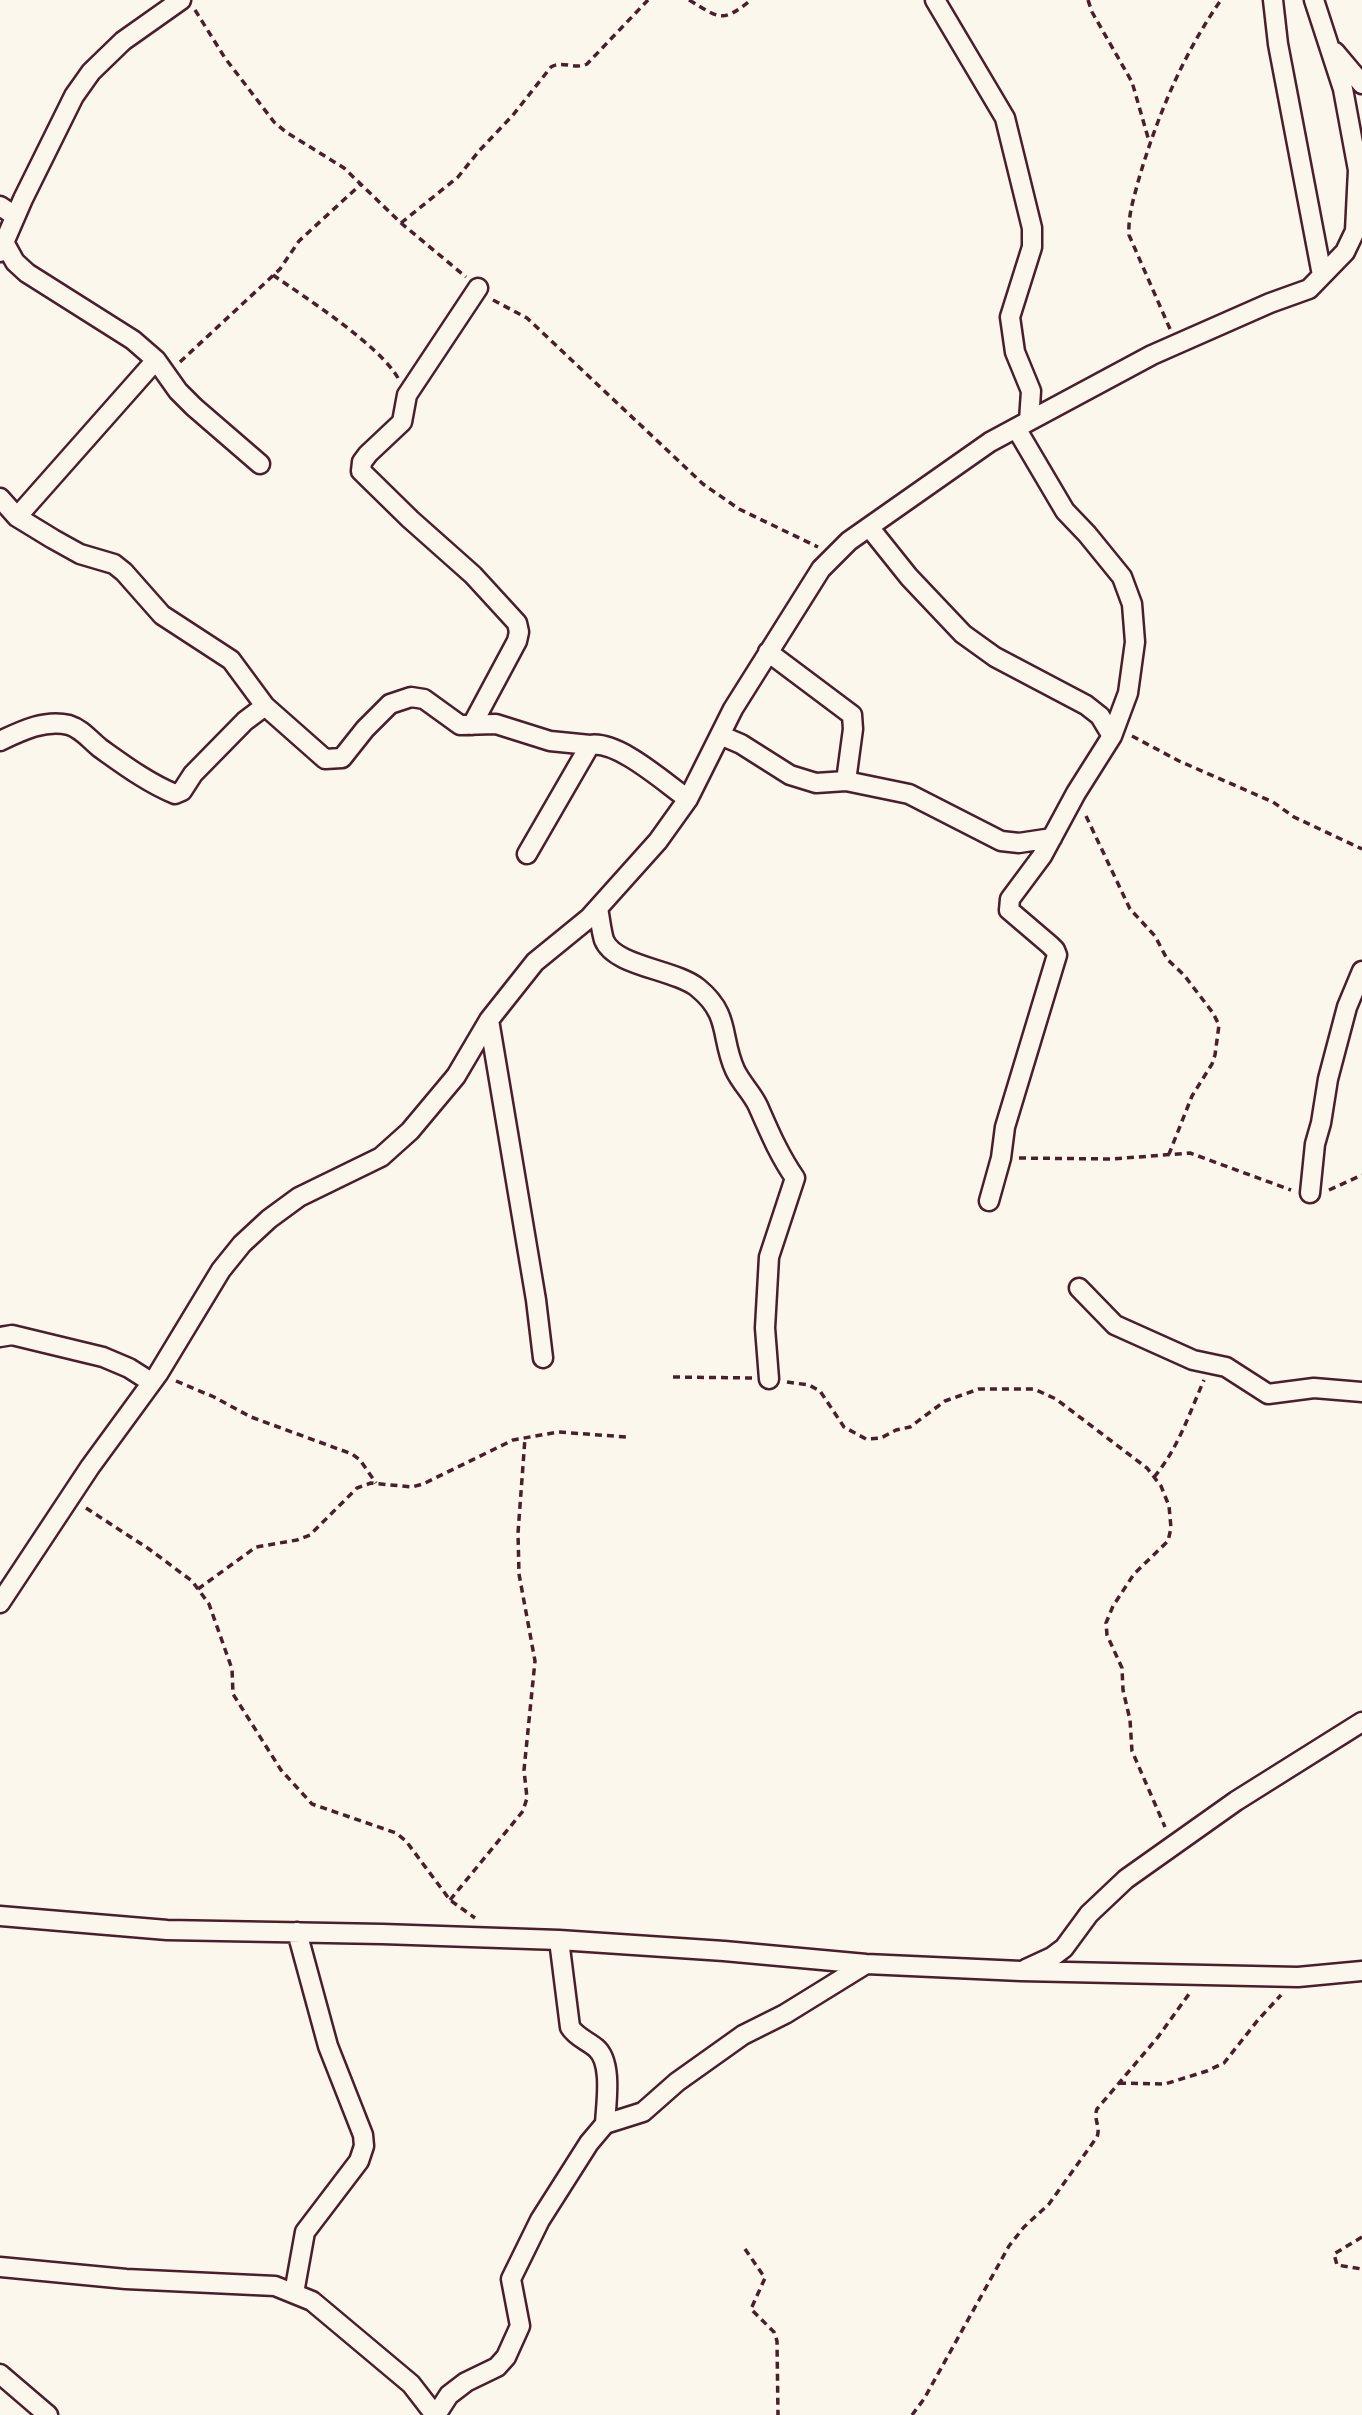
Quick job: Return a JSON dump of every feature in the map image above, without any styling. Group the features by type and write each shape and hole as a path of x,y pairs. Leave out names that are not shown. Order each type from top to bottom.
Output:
{"street":[{"path":"181,0 123,41 91,72 74,96 8,211 2,247 27,274 133,340 161,367 194,407 260,464"},
{"path":"935,0 1005,118 1032,228 1032,247 1010,317 1015,352 1031,391 1022,424 1065,511 1122,577 1132,604 1135,642 1128,692 1114,732 1076,793 1042,856 1018,885 1008,904 1009,911 1055,950 1056,955 1005,1127 1001,1158 989,1201"},
{"path":"1273,0 1278,44 1322,275"},
{"path":"0,1603 69,1497 155,1378 222,1270 242,1244 269,1219 299,1197 381,1157 410,1131 456,1076 489,1020 535,962 589,918 658,841 688,799 733,709 821,569 849,541 990,442 1152,355 1309,289 1345,252 1359,226 1358,170 1343,89 1314,0"},
{"path":"1330,47 1362,83"},
{"path":"472,726 517,641 517,623 473,575 361,471 362,462 368,454 402,422 407,396 478,288"},
{"path":"18,517 161,367"},
{"path":"0,498 18,517 80,554 114,564 124,572 162,615 232,660 264,706 325,759 342,758 390,704 411,697 424,699 454,723 472,726 496,724 550,741 590,745 597,743 615,748 688,799"},
{"path":"869,527 909,577 963,634 995,657 1086,705 1114,732"},
{"path":"768,652 852,715 853,729 846,781"},
{"path":"0,741 27,728 50,724 68,725 83,732 143,778 165,790 179,793 193,774 245,721 264,706"},
{"path":"720,735 741,744 790,775 816,783 846,781 909,794 1001,841 1052,838"},
{"path":"527,854 590,745"},
{"path":"598,908 604,939 610,948 622,957 673,975 698,988 720,1012 734,1068 757,1104 767,1129 775,1139 778,1153 794,1178 769,1257 765,1328 769,1379"},
{"path":"1310,1193 1315,1144 1328,1080 1347,1007 1362,971"},
{"path":"489,1020 536,1300 543,1358"},
{"path":"1079,1288 1115,1325 1174,1353 1234,1370 1268,1395 1314,1388 1362,1392"},
{"path":"0,1337 12,1335 103,1357 155,1378"},
{"path":"1021,1971 1052,1957 1064,1948 1089,1914 1126,1879 1236,1801 1362,1722"},
{"path":"0,1916 167,1930 559,1940 866,1964 1021,1971 1298,1977 1362,1971"},
{"path":"293,2293 305,2232 359,2161 364,2146 363,2135 328,2046 297,1932"},
{"path":"559,1940 570,2027 599,2050 604,2060 607,2080 605,2124"},
{"path":"0,2267 126,2278 275,2286 312,2301 411,2384 436,2415 449,2395 466,2382 497,2367 506,2357 520,2326 511,2278 540,2220 589,2143 605,2124 643,2112 677,2081 743,2035 785,2014 866,1964"},
{"path":"0,2374 48,2415"}],"path":[{"path":"401,223 458,177 551,67 557,64 580,67 587,64 648,0"},
{"path":"689,0 719,16 733,14 751,0"},
{"path":"1088,0 1092,12 1132,82 1150,143"},
{"path":"1177,344 1129,235 1128,218 1150,143 1174,84 1220,0"},
{"path":"161,367 273,275 299,241 360,186"},
{"path":"273,275 348,330 388,365 407,396"},
{"path":"1114,732 1273,802 1294,817 1362,849"},
{"path":"1076,793 1130,909 1155,936 1167,958 1184,975 1219,1025 1215,1055 1192,1096 1169,1154"},
{"path":"1001,1158 1112,1159 1190,1153 1301,1194 1325,1192 1362,1175"},
{"path":"1154,1477 1176,1445 1211,1364"},
{"path":"673,1377 769,1379 809,1385 820,1391 845,1427 866,1439 881,1438 896,1430 910,1427 944,1401 979,1389 1034,1389 1056,1399 1147,1468 1161,1486 1169,1506 1171,1528 1168,1541 1135,1574 1113,1606 1106,1623 1107,1635 1122,1668 1132,1751 1174,1845"},
{"path":"155,1378 214,1397 251,1417 352,1454 360,1460 376,1483"},
{"path":"198,1588 256,1548 310,1535 357,1488 376,1483 412,1487 423,1484 513,1440 558,1432 627,1437"},
{"path":"450,1900 523,1811 527,1798 524,1770 535,1661 519,1574 518,1533 525,1438"},
{"path":"69,1497 149,1549 198,1588 209,1604 232,1669 233,1693 281,1770 313,1804 396,1833 406,1841 450,1900 476,1918"},
{"path":"912,2415 924,2399 1009,2246 1024,2227 1049,2204 1097,2137 1100,2130 1095,2114 1097,2109 1158,2037 1204,1973"},
{"path":"1119,2083 1165,2084 1208,2071 1224,2063 1258,2020 1298,1977"},
{"path":"1362,2237 1337,2251 1334,2260 1337,2265 1362,2269"},
{"path":"744,2249 765,2278 751,2309 774,2332 777,2341 778,2415"}]}
